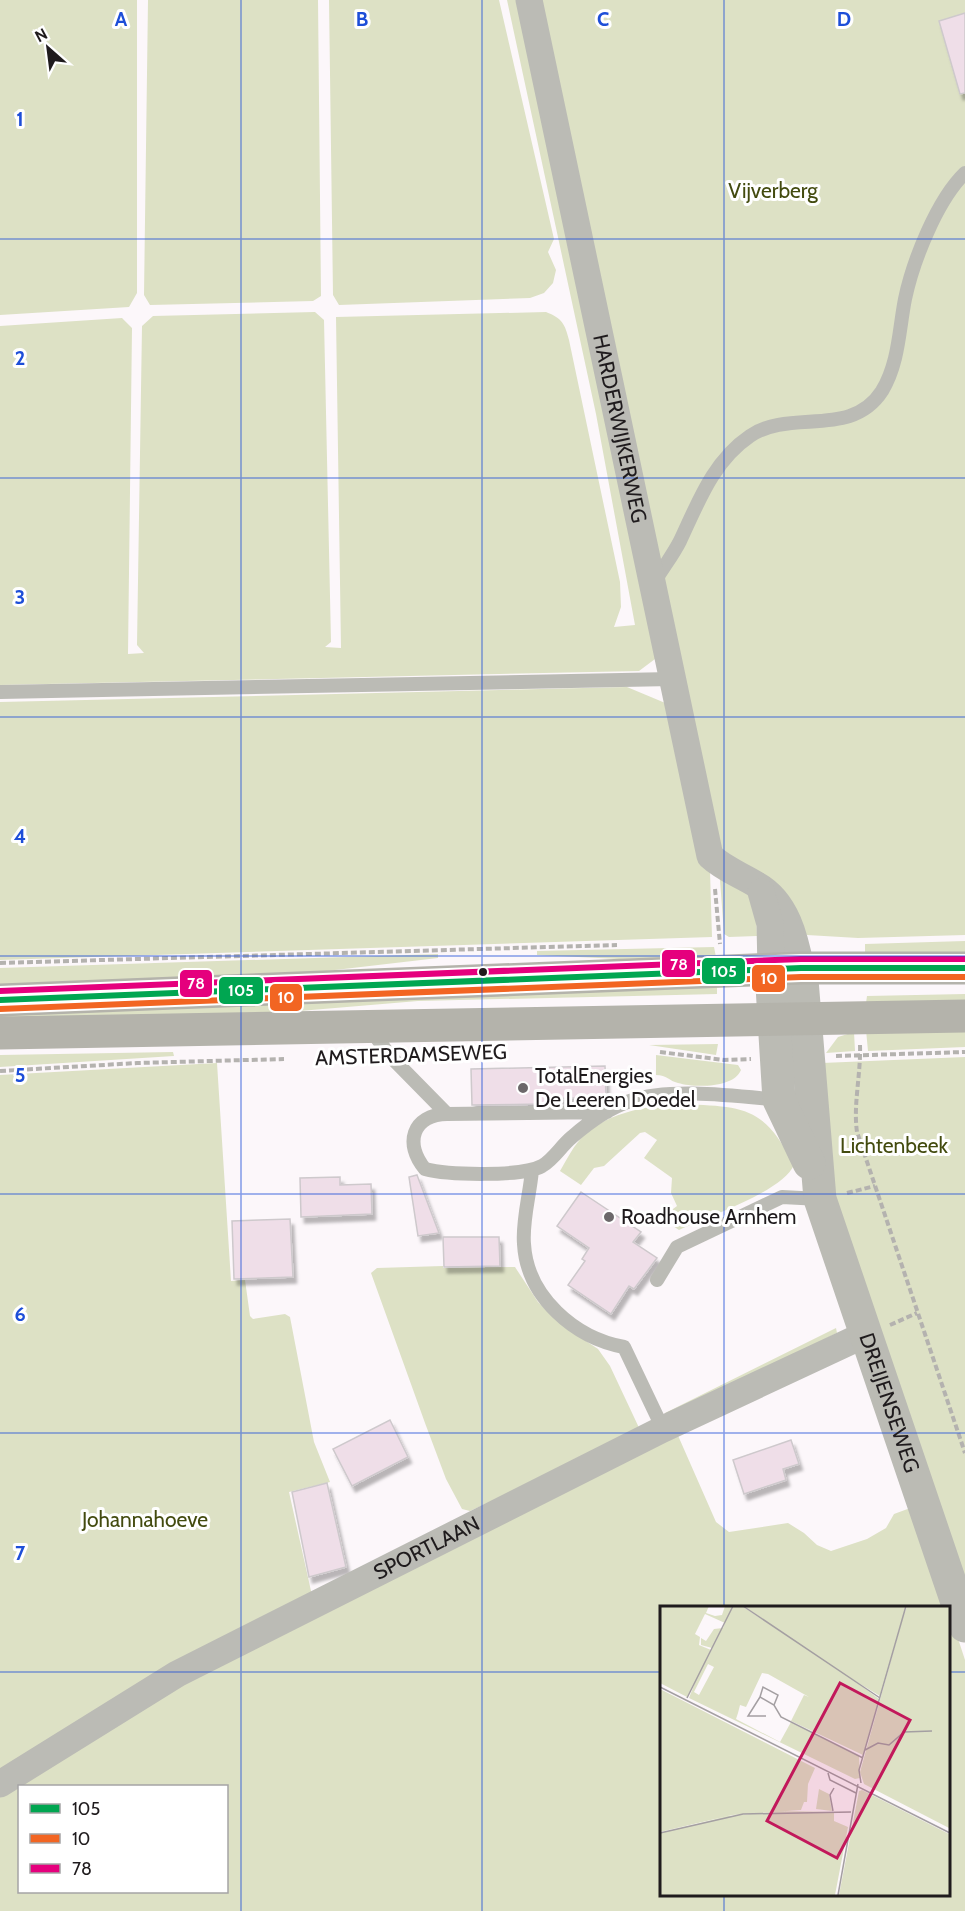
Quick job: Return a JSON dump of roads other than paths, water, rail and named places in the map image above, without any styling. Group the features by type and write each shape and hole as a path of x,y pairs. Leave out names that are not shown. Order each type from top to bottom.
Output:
{"main road":[{"path":"0,1000 786,969 965,968"},
{"name":"DREIJENSEWEG","path":"786,969 806,1017 818,1189"},
{"name":"DREIJENSEWEG","path":"786,969 772,1018 779,1100 818,1189 864,1335 965,1626"},
{"name":"AMSTERDAMSEWEG","path":"0,1034 806,1017 965,1016"}],"street":[{"name":"HARDERWIJKERWEG","path":"529,0 710,856 727,870 758,885 781,908 790,926 786,969"},
{"name":"SPORTLAAN","path":"0,1784 177,1674 663,1429 864,1335"}],"lane":[{"path":"652,587 679,542 706,484 751,435 790,423 817,423 852,417 869,407 881,391 897,352 908,288 933,219 955,182 965,173"},
{"path":"0,692 672,679"},
{"path":"368,1027 390,1056 447,1114"},
{"path":"607,1112 433,1114 423,1119 412,1142 414,1151 425,1169 442,1174 532,1170 543,1165 572,1137 607,1112 630,1101 667,1092 812,1102"},
{"path":"532,1170 524,1243 529,1272 539,1291 564,1319 587,1336 624,1347 663,1429"},
{"path":"657,1280 677,1246 782,1197 818,1189"}],"place":[{"name":"TotalEnergies De Leeren Doedel","path":"523,1088"},
{"name":"Roadhouse Arnhem","path":"609,1217"}],"park label":[{"name":"Vijverberg","path":"773,191"},
{"name":"Lichtenbeek","path":"894,1146"},
{"name":"Johannahoeve","path":"145,1520"}]}
